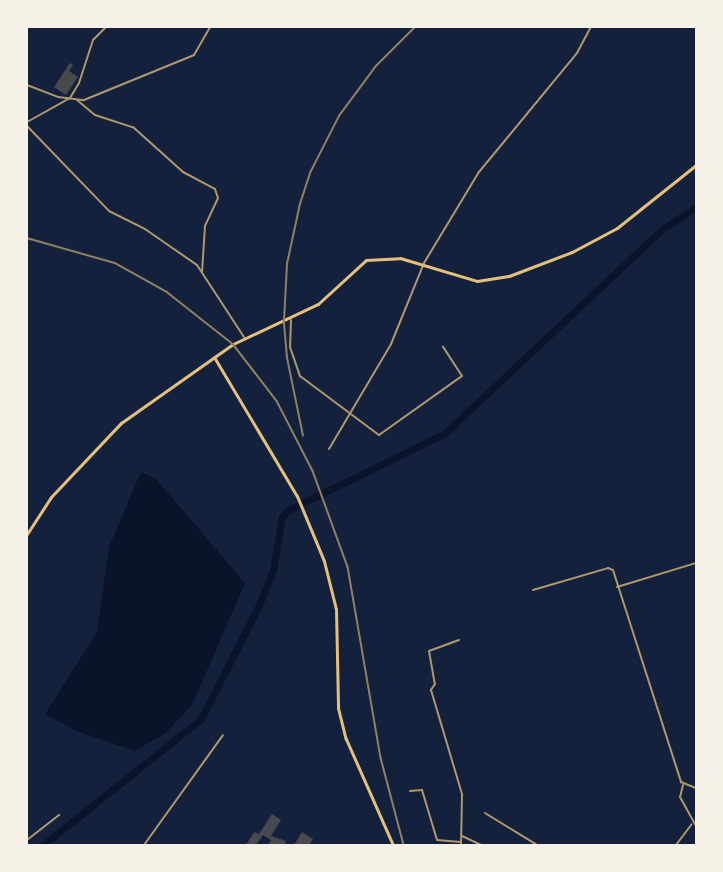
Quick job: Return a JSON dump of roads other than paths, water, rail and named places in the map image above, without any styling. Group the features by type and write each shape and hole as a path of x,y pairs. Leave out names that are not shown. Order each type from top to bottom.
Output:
{"main road":[{"path":"27,534 51,496 121,423 244,338 291,320 318,304 366,260 400,258 424,263 477,281 509,276 580,248 617,228 696,165"},
{"path":"214,357 297,496 324,561 336,609 338,708 346,739 393,845"}],"street":[{"path":"106,27 93,40 79,83 70,98 27,124 109,211 173,246 202,272 244,338"},
{"path":"77,100 194,55 210,27"},
{"path":"329,449 391,344 424,263 479,172 577,53 591,27"},
{"path":"27,85 77,100 95,114 134,127 183,172 215,189 218,198 205,226 202,272"},
{"path":"291,320 290,347 300,376 379,435 443,392 462,374 443,347"},
{"path":"617,587 696,563"},
{"path":"533,590 608,568 613,570 683,785 680,797 695,825 676,845"},
{"path":"410,791 422,790 437,840 461,843 462,794 431,690 435,684 429,652 432,647 459,640"},
{"path":"144,845 224,735"},
{"path":"683,785 696,788"},
{"path":"485,813 537,845"},
{"path":"27,840 59,815"},
{"path":"462,836 482,845"}],"water":[{"path":"141,472 156,479 245,583 192,705 167,732 135,751 76,731 45,714 97,632 109,547"}],"waterway":[{"path":"43,845 201,719 259,605 273,570 282,517 288,510 444,434 661,230 696,207"}],"railway":[{"path":"303,436 287,358 284,321 287,264 300,204 310,173 339,116 376,66 415,27"},
{"path":"27,238 115,263 167,292 233,344 277,401 313,471 348,567 381,758 404,845"}]}
